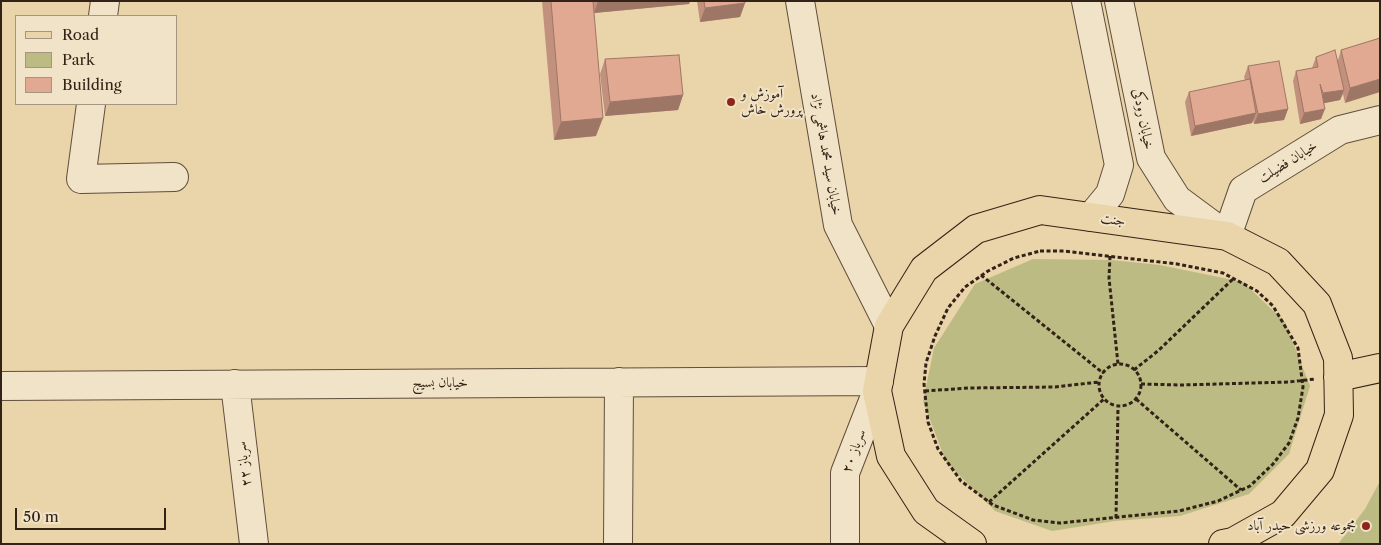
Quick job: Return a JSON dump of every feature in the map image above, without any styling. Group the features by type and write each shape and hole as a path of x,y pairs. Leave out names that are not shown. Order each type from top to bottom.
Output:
{"main road":[{"name":"جنت","path":"972,544 926,511 890,456 878,386 889,326 924,269 976,229 1040,210 1227,236 1278,262 1317,304 1338,358 1340,415 1320,470 1283,514 1233,542 1223,544"},
{"path":"1338,377 1380,368"},
{"path":"1268,544 1283,514"}],"street":[{"path":"103,15 105,1"},
{"name":"خیابان سید محمد هاشمی نژاد","path":"800,1 838,225 889,326"},
{"path":"1086,1 1119,165 1110,194 1091,217"},
{"name":"خیابان رودکی","path":"1119,1 1150,158 1177,199 1227,236"},
{"path":"91,105 81,180 174,177"},
{"name":"خیابان فضیلت","path":"1227,236 1243,190 1340,130 1380,120"},
{"path":"618,544 620,382"},
{"name":"خیابان بسیج","path":"1,386 620,382 878,386"},
{"name":"سرباز ۲۲","path":"235,384 254,544"},
{"name":"سرباز ۲۰","path":"845,544 844,473 878,386"}],"path":[{"path":"1040,251 1064,251 1110,256 1177,264 1223,274 1257,291 1273,306 1298,348 1303,387 1298,418 1289,443 1273,464 1250,486 1218,501 1179,512 1060,523 1032,520 989,502 961,481 938,449 928,422 925,391 926,362 934,336 948,308 966,287 981,275 1014,258 1040,251"},
{"path":"1110,256 1109,278 1118,364"},
{"path":"981,275 1103,373"},
{"path":"1134,370 1159,350 1233,279"},
{"path":"1118,364 1125,365 1134,370 1141,384 1140,394 1131,404 1118,406 1104,399 1099,389 1099,382 1103,373 1111,366 1118,364"},
{"path":"1141,384 1182,385 1338,377"},
{"path":"925,391 969,388 1055,387 1099,382"},
{"path":"989,502 1104,399"},
{"path":"1136,399 1241,490"},
{"path":"1116,518 1118,406"}],"green space":[{"path":"1033,259 1111,260 1160,265 1243,282 1285,322 1310,386 1289,454 1249,494 1180,516 1115,521 1052,531 995,511 946,462 923,401 934,348 975,284"},
{"name":"مجموعه ورزشی حیدر آباد","path":"1380,481 1380,544 1338,544 1365,509"}],"building":[{"path":"551,1 593,1 603,118 561,122"},
{"path":"704,1 745,1 745,3 705,8"},
{"path":"1380,38 1380,79 1350,88 1341,50"},
{"path":"1335,50 1344,90 1323,93 1320,84 1325,109 1304,113 1296,71 1318,67 1316,57"},
{"path":"679,55 683,95 610,102 605,59"},
{"path":"1279,61 1288,109 1258,114 1248,66"},
{"path":"1250,79 1256,113 1195,126 1189,92"}],"place":[{"name":"آموزش و پرورش خاش","path":"731,102"},
{"name":"مجموعه ورزشی حیدر آباد","path":"1366,526"}]}
